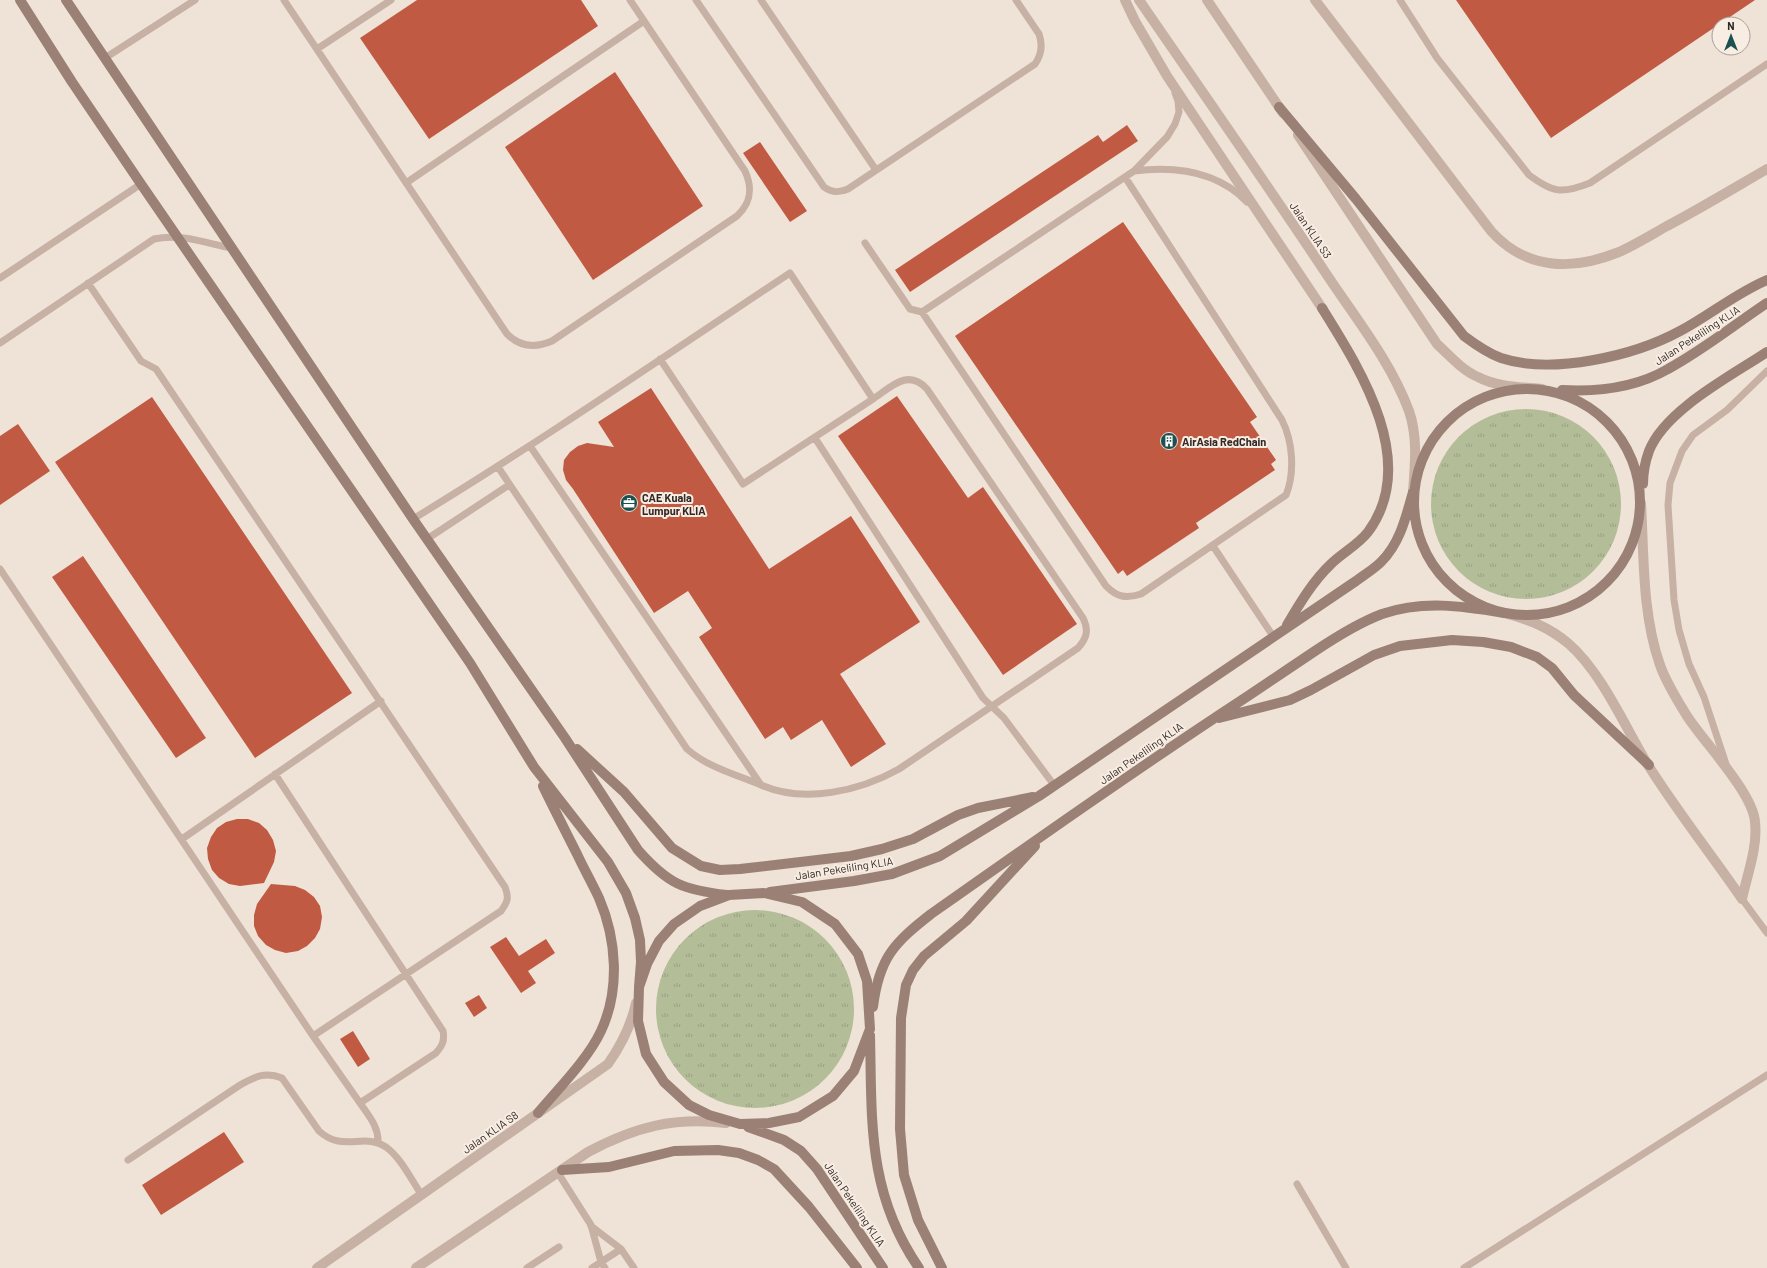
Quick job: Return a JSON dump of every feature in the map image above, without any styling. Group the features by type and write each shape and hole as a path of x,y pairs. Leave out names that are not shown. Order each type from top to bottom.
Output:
{"main road":[{"path":"20,0 72,82 141,184 470,663 534,767 599,899 612,947 614,971 613,994 608,1013 600,1032 588,1053 538,1113"},
{"path":"66,0 413,520 565,738 638,850 665,877 678,884 698,892 729,895"},
{"path":"1279,107 1356,199 1464,336 1480,348 1501,358 1523,362 1571,363 1601,359 1628,352 1656,342 1680,331 1751,287 1767,280"},
{"name":"Jalan Pekeliling KLIA","path":"883,1268 817,1169 801,1151 784,1140 740,1124 709,1115 688,1105 664,1082 646,1054 638,1021 639,987 647,964 659,941 674,924 700,906 729,895 764,893 854,881 892,874 919,865 963,843 1039,796 1356,581 1380,562 1395,545 1404,523 1422,455 1441,427 1470,404 1505,390 1600,390 1645,379 1668,370 1767,303"},
{"path":"1285,628 1306,593 1316,580 1331,563 1368,532 1384,499 1387,481 1386,442 1378,412 1356,362 1322,308"},
{"name":"Jalan Pekeliling KLIA","path":"740,1124 769,1123 799,1116 833,1096 854,1071 870,1029 876,984 883,964 893,947 907,933 1209,721 1340,635 1382,614 1410,606 1463,606 1504,613 1537,615 1570,607 1599,590 1622,565 1636,536 1644,472 1649,450 1660,432 1673,417 1695,400 1767,352"},
{"name":"Jalan Pekeliling KLIA","path":"1542,389 1569,396 1593,409 1614,427 1629,450 1638,476 1641,503"},
{"name":"Jalan Pekeliling KLIA","path":"1413,492 1415,524 1426,555 1442,577 1446,582 1473,602 1504,613"},
{"path":"1209,721 1290,700 1312,690 1374,656 1400,646 1452,640 1483,642 1511,647 1537,657 1552,668 1574,695 1649,766"},
{"path":"565,738 624,792 672,848 701,866 720,870 851,856 882,849 912,839 958,815 978,808 1039,796"},
{"path":"534,767 608,862 626,893 635,918 640,940 641,962 639,987"},
{"path":"942,1268 918,1220 904,1175 900,1129 901,1018 906,985 912,970 924,956 966,921 1049,832"},
{"name":"Jalan Pekeliling KLIA","path":"764,893 802,902 835,924 858,954 867,981 873,1134 876,1165 891,1218 905,1246 919,1268"},
{"path":"560,1172 609,1167 674,1151 718,1150 739,1153 758,1160 774,1169 809,1206 857,1268"}],"street":[{"path":"1125,0 1135,22 1167,76 1322,308"},
{"name":"Jalan KLIA S3","path":"1139,0 1388,366 1409,412 1414,431 1415,453 1413,492"},
{"path":"1207,0 1437,344 1458,364 1478,378 1503,385 1542,389"},
{"path":"1315,0 1500,242 1512,250 1529,258 1545,263 1575,264 1614,254 1694,211 1767,169"},
{"path":"1641,503 1648,611 1660,665 1687,716 1729,772 1750,805 1755,820 1756,835 1742,899"},
{"path":"1504,613 1527,619 1547,628 1569,644 1588,665 1649,766 1742,899"},
{"name":"Jalan KLIA S8","path":"317,1268 608,1064 621,1045 632,1023 639,987"},
{"path":"416,1268 588,1152 615,1138 648,1127 680,1121 740,1124"}],"lane":[{"path":"105,58 195,0"},
{"path":"284,0 508,334 514,340 533,346 543,345 552,340 731,220 744,209 749,201 750,186 745,171 630,0"},
{"path":"317,49 391,0"},
{"path":"696,0 824,187 828,190 840,192 848,189 1035,64 1041,53 1041,40 1039,34 1016,0"},
{"path":"761,0 876,170"},
{"path":"1400,0 1437,58 1529,175 1543,186 1560,191 1575,189 1590,184 1767,64"},
{"path":"406,183 644,22"},
{"path":"922,312 1134,171 1167,137 1175,124 1179,112 1178,101 1167,76"},
{"path":"1134,171 1176,169 1217,180 1246,200 1262,218"},
{"path":"866,243 910,308 922,312 1106,586 1113,593 1122,597 1131,597 1141,594 1286,495 1291,476 1288,432 1125,177"},
{"path":"0,278 141,184"},
{"path":"0,343 88,282 154,239 165,236 177,237 231,248"},
{"path":"413,520 498,468 790,274 873,398"},
{"path":"88,282 141,361 156,369 381,701 508,893 508,900 501,911 313,1036"},
{"path":"498,468 687,749 695,756 778,791 800,794 835,792 887,776 1078,648 1086,635 1087,626 1083,618 922,383 906,379 898,381 815,438 743,484 660,359"},
{"path":"1729,772 1704,696 1689,664 1678,630 1674,600 1668,505 1670,483 1682,451 1693,435 1727,410 1767,371"},
{"path":"815,438 983,698 1004,718 1054,785"},
{"path":"530,446 761,785"},
{"path":"427,539 509,485"},
{"path":"1213,546 1273,636"},
{"path":"0,569 313,1036 376,1127 378,1143"},
{"path":"182,839 381,701"},
{"path":"275,774 440,1025 444,1040 436,1053 360,1103"},
{"path":"1742,899 1767,933"},
{"path":"128,1160 240,1085 256,1076 273,1074 282,1078 319,1131 326,1137 334,1141 367,1141 378,1143 386,1147 396,1158 421,1194"},
{"path":"1464,1268 1767,1075"},
{"path":"560,1172 591,1225 603,1265"},
{"path":"1297,1184 1346,1268"},
{"path":"591,1225 621,1249 634,1268"},
{"path":"527,1268 559,1247"},
{"path":"592,1268 603,1265 621,1249"}],"green space":[{"path":"1526,409 1544,411 1562,416 1579,425 1593,437 1605,451 1614,468 1619,486 1621,504 1619,522 1614,540 1605,557 1593,571 1579,583 1562,592 1544,597 1526,599 1508,597 1490,592 1473,583 1459,571 1447,557 1438,540 1433,522 1431,504 1433,486 1438,468 1447,451 1459,437 1473,425 1490,416 1508,411"},
{"path":"755,910 774,912 793,918 810,927 825,939 837,954 846,971 852,990 854,1009 852,1028 846,1047 837,1064 825,1079 810,1091 793,1100 774,1106 755,1108 736,1106 717,1100 700,1091 685,1079 673,1064 664,1047 658,1028 656,1009 658,990 664,971 673,954 685,939 700,927 717,918 736,912"}],"building":[{"path":"417,0 581,0 598,26 429,139 360,38"},
{"path":"1456,0 1755,0 1731,16 1711,16 1711,30 1551,138"},
{"path":"615,72 703,206 593,280 505,147"},
{"path":"1127,125 1138,141 910,292 895,270 1098,135 1103,142"},
{"path":"760,142 807,211 790,222 743,153"},
{"path":"1123,222 1257,417 1250,422 1276,460 1271,464 1275,470 1196,523 1199,528 1127,576 1123,570 1118,574 955,336"},
{"path":"651,388 769,569 851,516 920,622 840,674 886,744 851,767 822,720 791,740 783,727 765,739 699,637 712,628 688,591 654,613 566,480 563,470 564,460 570,452 578,446 587,443 614,447 598,422"},
{"path":"897,396 968,498 983,487 1077,624 1003,675 838,436"},
{"path":"152,397 352,693 255,758 55,462"},
{"path":"18,424 50,471 0,505 0,436"},
{"path":"83,556 206,738 176,758 52,577"},
{"path":"237,819 248,819 259,823 267,830 273,840 276,851 274,862 264,883 240,886 229,884 219,878 212,870 208,859 207,848 211,837 217,828 226,822"},
{"path":"271,884 295,886 305,890 314,897 320,906 322,917 320,929 315,938 307,946 298,951 286,953 275,950 266,945 258,936 254,926 254,915 257,904"},
{"path":"506,937 519,956 546,939 555,953 528,971 536,983 521,993 490,947"},
{"path":"479,995 487,1008 474,1017 465,1003"},
{"path":"353,1031 370,1059 358,1067 340,1039"},
{"path":"224,1132 244,1162 161,1215 142,1185"}],"place":[{"name":"AirAsia RedChain","path":"1169,441"},
{"name":"CAE Kuala Lumpur KLIA","path":"629,503"}]}
